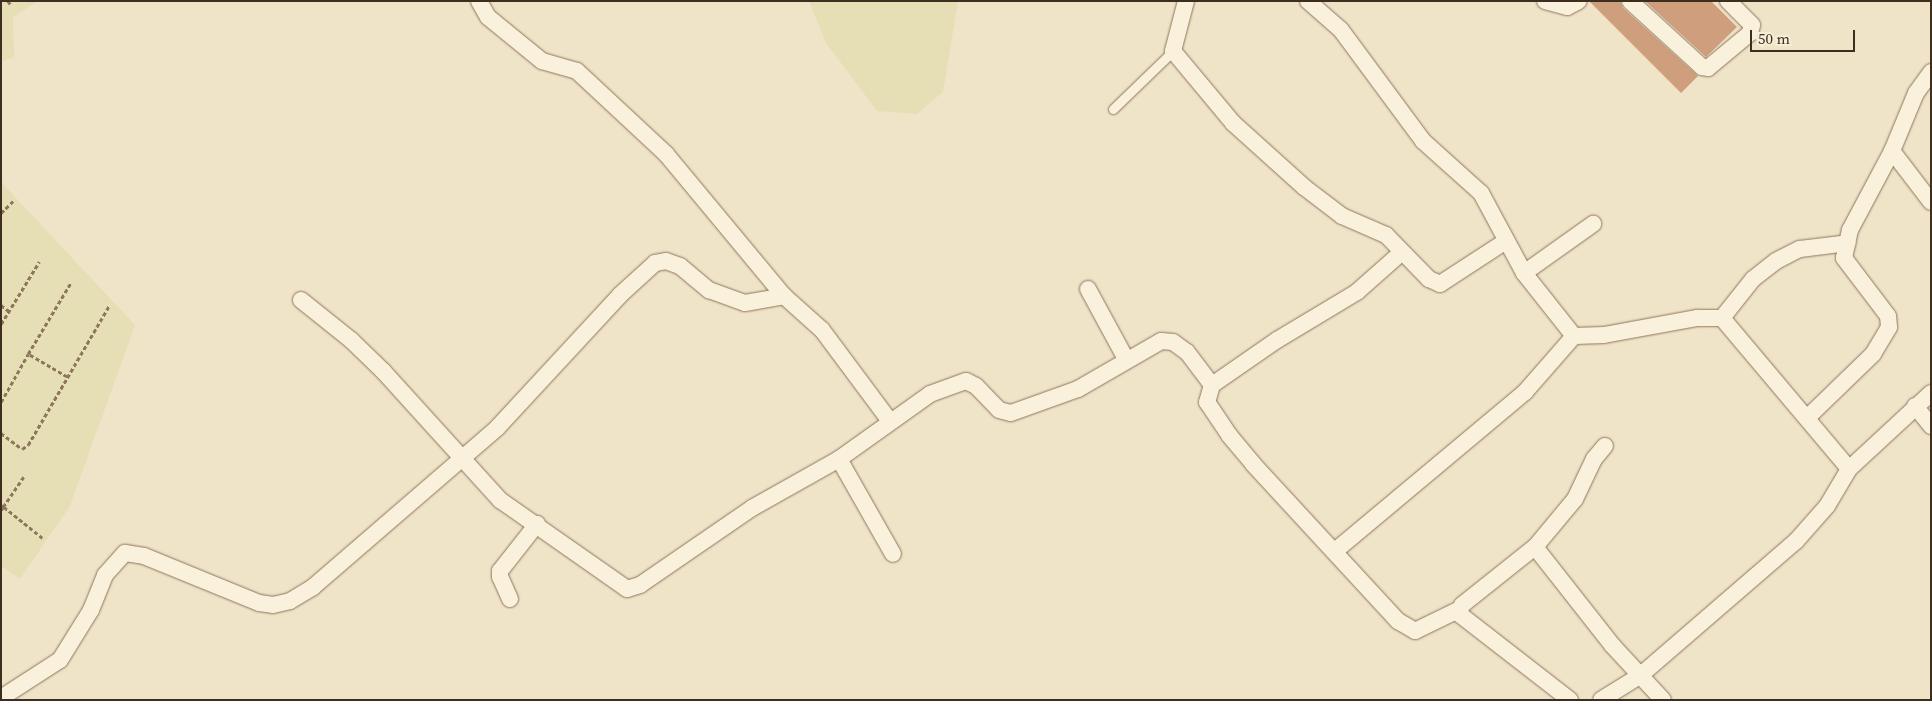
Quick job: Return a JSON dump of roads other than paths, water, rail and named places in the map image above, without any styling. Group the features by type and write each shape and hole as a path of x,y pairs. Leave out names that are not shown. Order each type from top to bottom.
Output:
{"street":[{"path":"1186,1 1173,51 1232,122 1304,187 1342,216 1386,235 1429,279 1440,284 1506,241"},
{"path":"1308,1 1340,30 1423,141 1481,193 1524,273 1574,336"},
{"path":"1545,1 1567,7 1579,1"},
{"path":"1630,1 1702,67 1708,68 1750,33 1752,25 1728,1"},
{"path":"484,4 502,30 542,61 577,71 605,94 666,154 784,296 822,330 890,420"},
{"path":"1808,417 1872,354 1889,328 1888,316 1844,258 1850,230 1892,151 1916,93 1931,72"},
{"path":"1892,151 1931,202"},
{"path":"1524,273 1593,224"},
{"path":"1722,318 1753,279 1776,261 1800,250 1848,243"},
{"path":"1402,252 1357,292 1277,340 1212,385 1207,402 1229,436 1408,629 1415,631 1458,610 1535,546 1574,499 1591,464 1605,446"},
{"path":"5,698 60,660 91,610 105,575 125,553 144,556 259,603 272,605 290,601 313,587 496,428 620,295 655,263 666,261 680,266 709,290 745,303 784,296"},
{"path":"1088,289 1126,359"},
{"path":"301,300 351,340 384,372 500,500 537,524 620,586 633,589 752,508 839,459 890,420 930,394 966,381 976,386 999,410 1011,413 1078,389 1126,359 1161,341 1173,342 1187,352 1212,385"},
{"path":"1335,551 1525,392 1574,336 1604,335 1697,318 1722,318 1808,417 1849,469"},
{"path":"1601,700 1641,675 1796,541 1827,506 1849,469 1931,393"},
{"path":"1915,406 1931,426"},
{"path":"839,459 893,554"},
{"path":"510,599 500,577 500,571 537,524"},
{"path":"1535,546 1612,645 1663,700"},
{"path":"1458,610 1459,614 1570,700"}],"lane":[{"path":"1113,109 1173,51"}]}
